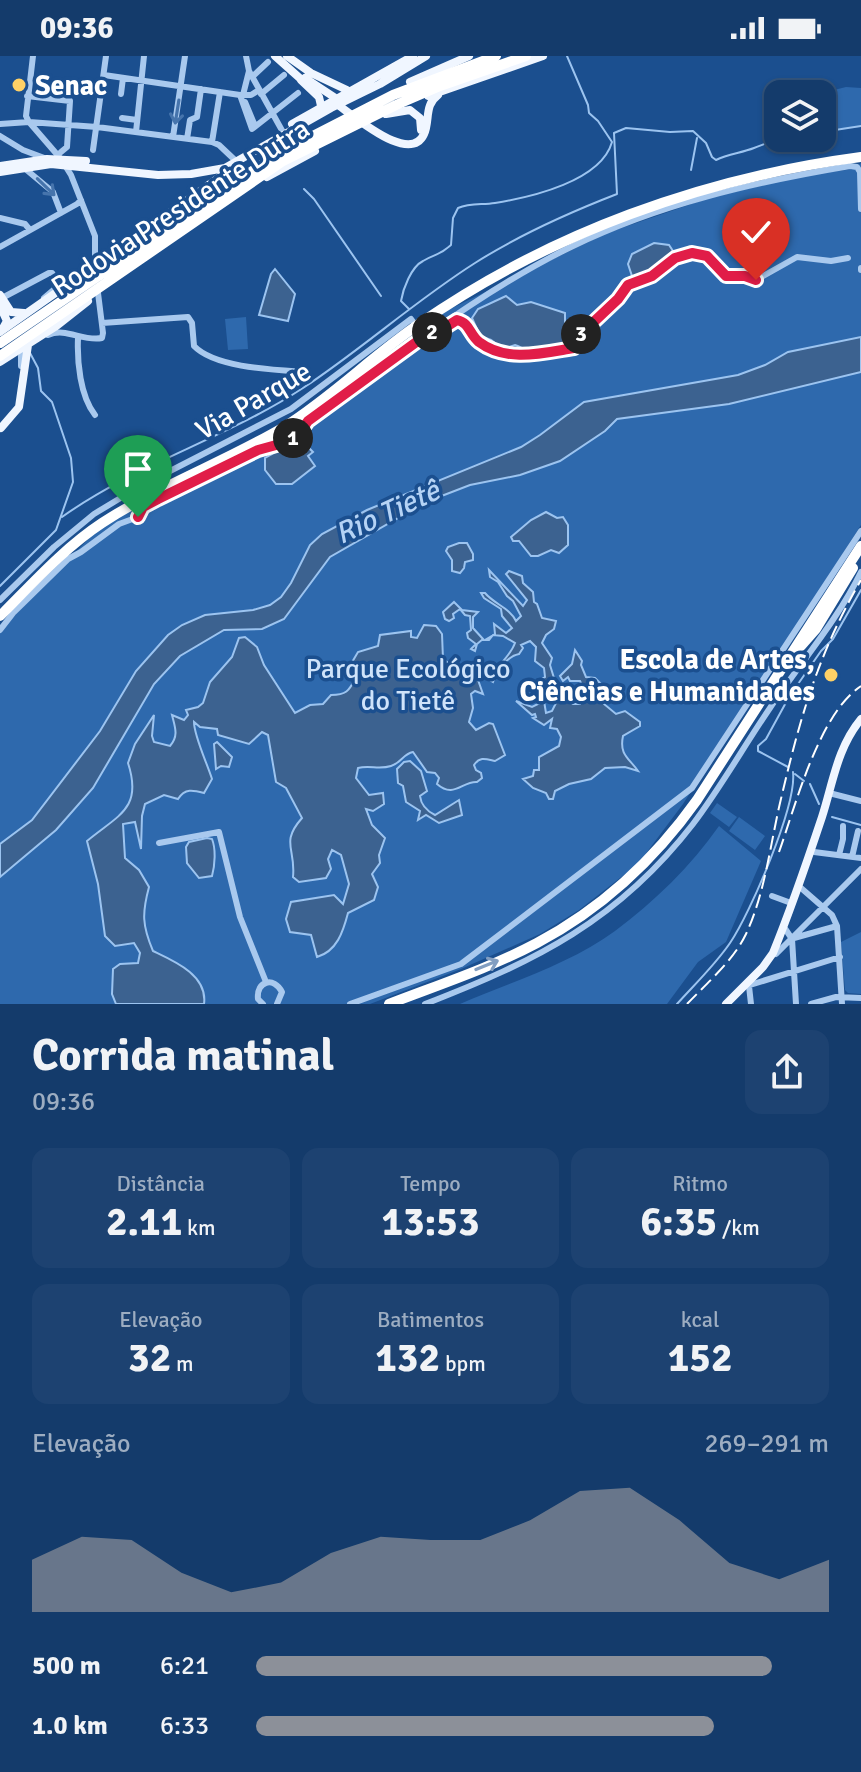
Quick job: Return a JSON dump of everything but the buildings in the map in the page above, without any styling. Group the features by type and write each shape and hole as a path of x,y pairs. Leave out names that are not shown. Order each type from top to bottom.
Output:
{"highway":[{"name":"Rodovia Presidente Dutra","path":"1,320 159,228 238,163 410,82 484,56"},
{"name":"Rodovia Presidente Dutra","path":"1,320 276,155 393,95 496,56"},
{"name":"Rodovia Presidente Dutra","path":"0,356 278,159 394,100 510,56"},
{"name":"Rodovia Presidente Dutra","path":"0,356 32,341 45,324 283,161 396,105 526,56"},
{"path":"0,616 52,564 101,523 286,425 414,324 508,270 608,222 706,188 752,176 861,157"},
{"path":"98,264 153,228 159,228"},
{"path":"32,341 94,299"},
{"path":"0,356 45,324"},
{"path":"389,1004 537,944 590,911 655,853 682,821 861,546"},
{"path":"801,646 822,630 858,570 861,555"},
{"path":"764,695 858,570"}],"main road":[{"path":"399,69 413,56"},
{"path":"0,169 60,160 176,175 216,170 238,163 328,106 426,56"},
{"path":"410,82 469,56"},
{"path":"94,299 260,182 386,114 543,56"},
{"path":"274,58 399,142 417,137 421,121 410,110 386,114"},
{"path":"286,65 311,73 348,96"},
{"path":"1,320 29,312 216,179 314,122 321,114 319,97 286,65"},
{"path":"301,80 399,142 414,144 422,138 430,102 445,90"},
{"path":"0,169 32,157 172,170 238,163"},
{"path":"1,320 13,313 29,312"},
{"path":"1,428 16,412 25,351 32,341"},
{"path":"0,356 12,358 22,365"},
{"path":"1,428 0,420 16,412"},
{"path":"729,1004 750,986 776,954 814,852 846,752 858,728"},
{"path":"729,1004 769,959 822,816 839,758 858,728"}],"street":[{"path":"33,56 27,96 28,119 60,160 89,219 95,236 98,264"},
{"path":"93,150 106,56"},
{"path":"136,132 144,56"},
{"path":"173,137 185,56"},
{"path":"244,56 283,132"},
{"path":"274,58 249,71 241,95 254,127 298,93"},
{"path":"104,75 251,95 260,92 286,65"},
{"path":"121,94 123,78"},
{"path":"187,139 190,120 197,117 201,89"},
{"path":"212,142 220,92"},
{"path":"27,96 68,100 67,147 60,160"},
{"path":"122,118 137,120"},
{"path":"0,124 28,119 212,142 238,163"},
{"path":"0,136 32,157"},
{"path":"60,160 64,156 84,158"},
{"path":"0,630 71,556 119,524 138,517 145,506 258,450 294,438 308,421 424,336 505,283 571,247 628,223 733,188 852,166 860,172 861,209"},
{"path":"23,167 53,192 61,213"},
{"path":"0,247 80,203"},
{"path":"1,219 18,223 27,231"},
{"path":"431,332 435,334 460,320 478,341 499,352 542,354 574,348 582,333 618,299 628,285 652,276 670,261 688,253 709,257 729,277 745,276 756,280 797,257 831,261 848,258"},
{"path":"1,320 52,272 56,279 53,289"},
{"path":"37,306 53,289 81,275"},
{"path":"56,279 65,281"},
{"path":"22,365 32,341 55,332 100,339 102,323 94,299"},
{"path":"102,323 188,317 192,323 194,346 204,353 244,366 305,372"},
{"path":"414,324 424,336"},
{"name":"Via Parque","path":"0,600 65,537 104,507 291,409 414,324"},
{"path":"78,338 83,384 87,402 95,415"},
{"path":"350,1004 461,964 692,788 861,531"},
{"path":"830,616 843,605 858,570"},
{"path":"425,1004 548,951 601,916 642,882 695,821 822,630"},
{"path":"833,794 860,799"},
{"path":"839,855 843,826"},
{"path":"852,857 858,831"},
{"path":"159,843 219,832 240,917 266,982"},
{"path":"814,852 861,858"},
{"path":"776,954 861,869"},
{"path":"801,888 832,915 837,926 843,1000"},
{"path":"772,896 791,903"},
{"path":"793,939 837,926"},
{"path":"786,930 793,939 796,1004"},
{"path":"751,1004 750,986 840,957"},
{"path":"266,982 280,988 282,996 277,1004"},
{"path":"260,1002 258,990 266,982"},
{"path":"811,1004 861,998"}],"green space":[{"path":"861,88 861,127 836,129 836,90"},
{"name":"Parque Ecológico do Tietê","path":"861,163 861,525 683,804 638,864 579,910 540,934 370,1004 0,1004 0,631 95,532 136,506 240,455 448,310 607,233 709,198 806,175 854,169"},
{"path":"246,317 248,349 228,350 225,319"},
{"path":"717,803 737,817 729,827 710,813"},
{"path":"739,817 765,836 755,850 729,831"},
{"path":"719,826 761,861 726,942 698,962 667,1004 460,1004 560,963 598,943 671,883"},
{"path":"861,932 861,994 848,993 845,990 841,942"}],"water":[{"path":"654,243 669,245 673,251 656,268 633,279 628,264 632,254"},
{"path":"275,269 295,294 288,321 259,315"},
{"path":"506,296 517,305 531,302 565,313 565,325 576,328 577,334 572,337 572,344 531,352 515,345 503,349 480,336 472,318 478,309"},
{"name":"Rio Tietê","path":"861,337 861,372 729,404 617,419 605,431 560,461 520,475 470,485 426,502 330,557 284,619 262,629 224,630 180,656 154,684 93,788 56,830 0,877 0,844 32,820 100,731 136,671 168,635 205,615 270,605 281,597 310,545 322,534 367,510 521,447 584,402 738,375 788,352"},
{"path":"310,433 309,448 313,452 308,456 315,466 292,484 276,484 265,470 265,458"},
{"path":"546,512 557,518 563,517 568,525 568,545 559,553 551,550 531,556 519,541 513,541 511,537"},
{"path":"459,543 467,543 473,554 473,560 465,562 460,573 452,571 452,560 446,551"},
{"path":"489,570 523,606 527,600 506,574 509,571 522,576 523,583 533,592 542,618 556,621 554,629 542,643 552,658 550,665 554,678 546,683 548,689 545,694 539,686 540,680 545,677 544,668 535,661 536,647 530,641 521,645 523,648 519,654 504,664 493,682 488,679 515,643 503,636 493,635 494,624 506,633 512,628 502,616 501,609 481,593 506,609 516,621 521,616 498,582 490,577"},
{"path":"454,602 462,610 478,612 473,617 473,628 483,639 475,651 471,649 476,644 467,633 471,630 470,616 460,609 453,614 454,618 449,621 445,619 443,612"},
{"path":"424,625 436,626 442,634 443,659 457,669 464,665 478,680 483,694 475,691 471,694 473,708 469,722 476,730 493,724 505,755 495,761 479,760 474,765 482,778 453,790 437,784 439,778 435,773 427,772 413,752 391,766 358,768 356,778 369,795 383,793 384,804 373,811 366,809 372,825 385,838 379,855 380,863 372,874 378,887 374,900 348,913 334,945 317,957 311,935 290,932 286,919 291,902 334,895 343,904 349,884 341,855 332,850 328,859 331,869 326,878 299,882 293,877 290,840 302,818 286,788 276,782 268,735 262,732 249,744 218,735 217,729 200,727 194,722 212,779 204,793 190,791 178,799 164,795 145,804 141,849 135,822 123,824 125,858 139,870 149,887 144,919 153,951 195,977 204,994 204,1004 116,1004 112,994 113,969 120,964 138,963 140,953 134,943 115,946 105,936 98,884 87,841 118,817 130,801 132,778 128,763 135,744 154,715 154,742 170,746 175,735 172,715 184,720 188,715 186,710 203,703 210,682 232,657 239,638 245,637 257,647 264,665 295,713 310,705 323,704 331,695 346,692 355,679 351,664 358,652 378,646 380,635 411,631 411,637 417,638"},
{"path":"575,650 586,677 595,678 605,688 601,694 604,704 616,714 625,711 640,722 640,726 623,736 622,742 626,756 638,771 625,767 605,768 591,779 555,791 553,799 549,799 546,793 533,788 523,779 533,776 534,770 539,770 539,757 559,746 561,737 557,729 550,728 552,719 544,725 533,718 535,714 532,715 516,701 532,707 544,701 546,713 552,711 560,695 573,704 580,704 583,687 580,681 570,681 568,677 563,681 560,676 572,664"},
{"path":"217,742 232,757 229,767 216,769 214,744"},
{"path":"410,761 421,771 427,791 420,796 427,810 435,815 459,800 462,815 439,823 426,815 418,820 420,811 406,802 403,786 398,783 397,769"},
{"path":"212,839 214,847 213,872 212,876 199,878 187,863 186,847 189,842"}],"waterway":[{"path":"409,309 401,301 408,279 419,264 451,245 453,218 458,208 510,200 563,185 580,177 605,156 612,142 589,113 567,56"},
{"path":"836,130 861,126"},
{"path":"62,517 120,482 274,406 492,253 544,225 617,194 614,133 626,128 693,131 706,143 716,160 764,144"},
{"path":"691,170 697,138"},
{"path":"304,189 381,296"},
{"path":"0,586 56,530 73,482 71,458 52,402 41,391 38,368 30,353"},
{"path":"788,767 758,751 758,746 766,739 789,697 821,651 833,639 861,590"},
{"path":"677,1004 711,967 739,929 780,833 788,809 793,772"},
{"path":"795,774 804,781"},
{"path":"810,784 819,804"},
{"path":"832,817 861,825"}],"railway":[{"path":"687,1004 734,953 753,918 803,715 821,662 861,580"},
{"path":"779,852 821,738 846,699 861,686"}],"place":[{"name":"Senac","path":"19,85"},
{"name":"Escola de Artes, Ciências e Humanidades","path":"831,675"}],"route":[{"path":"138,517 143,507 158,499 258,450 287,442 299,434 305,423 426,335 431,332 435,334 457,320 462,320 478,341 499,352 542,354 574,348 582,333 597,321 628,285 652,276 680,256 692,253 707,256 726,276 745,276 756,280"}]}
